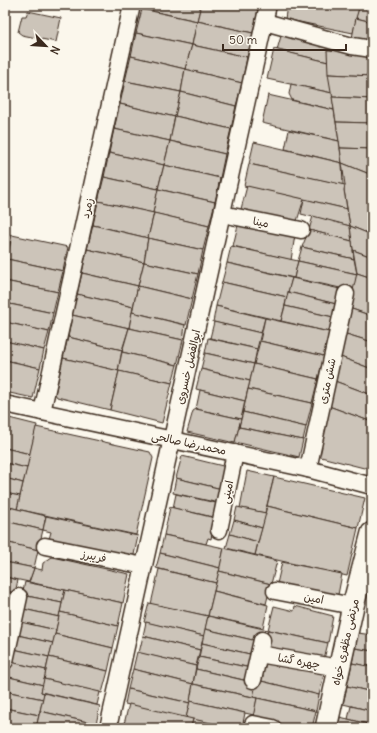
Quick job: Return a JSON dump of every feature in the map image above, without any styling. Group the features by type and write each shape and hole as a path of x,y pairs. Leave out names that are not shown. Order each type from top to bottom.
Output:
{"main road":[{"name":"مرتضی مظفری خواه","path":"326,728 353,606 372,533"}],"street":[{"name":"زمرد","path":"42,412 132,5"},
{"name":"ابوالفضل خسروی","path":"108,728 268,5"},
{"path":"265,22 352,46 372,49"},
{"name":"مینا","path":"222,214 301,230"},
{"name":"شش متری","path":"308,469 346,294"},
{"name":"محمدرضا صالحی","path":"5,404 308,469 372,486"},
{"name":"امینی","path":"219,530 235,453"},
{"name":"فریبرز","path":"45,546 144,566"},
{"name":"امین","path":"275,591 353,606"},
{"path":"5,661 19,597"},
{"name":"چهره گشا","path":"253,680 260,647 339,668"},
{"path":"252,728 253,724 273,728"}],"building":[{"path":"145,5 201,5 197,21 144,9"},
{"path":"201,5 239,5 258,9 253,33 197,21"},
{"path":"239,5 259,5 258,9"},
{"path":"287,5 344,5 359,8 353,33 285,19"},
{"path":"360,5 372,5 372,22 356,18"},
{"path":"142,9 197,21 192,45 136,33"},
{"path":"28,11 61,18 56,42 22,35 18,32 22,16 26,16"},
{"path":"356,18 372,22 372,46 351,43"},
{"path":"197,21 253,33 247,57 192,45"},
{"path":"136,33 192,45 185,69 131,56"},
{"path":"284,34 327,44 328,62 277,50 281,36"},
{"path":"192,45 247,57 242,83 185,69"},
{"path":"274,49 328,62 332,93 267,79"},
{"path":"327,50 372,53 372,76 328,74"},
{"path":"131,56 185,69 181,92 125,81"},
{"path":"185,69 242,83 236,106 181,92"},
{"path":"328,74 372,76 372,99 332,97"},
{"path":"125,81 181,92 175,117 120,104"},
{"path":"291,84 332,93 334,110 292,100 289,94"},
{"path":"181,92 236,106 231,129 175,116"},
{"path":"268,95 334,110 339,141 262,123"},
{"path":"332,97 372,99 372,123 336,122"},
{"path":"120,104 175,117 170,141 114,129"},
{"path":"175,116 231,129 225,154 170,141"},
{"path":"336,122 372,123 372,149 340,148"},
{"path":"114,129 170,141 164,165 109,153"},
{"path":"289,130 339,141 342,163 285,149"},
{"path":"170,141 225,154 220,178 164,165"},
{"path":"254,142 342,163 343,185 249,164"},
{"path":"340,148 372,149 372,175 342,163"},
{"path":"109,153 164,165 158,189 104,177"},
{"path":"342,163 372,175 372,235 350,226 344,190 345,185"},
{"path":"249,164 345,185 344,190 347,209 244,186"},
{"path":"164,165 220,178 215,202 158,189"},
{"path":"104,177 158,189 153,213 98,201"},
{"path":"247,186 304,199 296,224 244,213 241,209"},
{"path":"158,189 215,202 209,226 153,213"},
{"path":"304,199 347,209 350,226 301,214"},
{"path":"98,201 154,213 148,238 93,225"},
{"path":"154,213 209,226 203,250 148,238"},
{"path":"313,216 350,226 352,241 309,230"},
{"path":"93,225 148,238 144,262 87,249"},
{"path":"238,225 295,235 291,260 233,246"},
{"path":"350,226 372,235 372,257 353,250"},
{"path":"309,230 352,241 354,259 302,247"},
{"path":"5,233 12,235 7,259 5,259"},
{"path":"12,235 68,247 63,271 7,259"},
{"path":"148,238 203,250 198,274 144,262"},
{"path":"231,246 298,261 294,278 227,263"},
{"path":"302,247 354,259 357,274 298,261"},
{"path":"87,249 144,262 138,286 82,273"},
{"path":"353,250 372,257 372,278 357,273"},
{"path":"7,259 63,271 58,292 5,281"},
{"path":"298,261 357,274 354,291 294,278"},
{"path":"144,262 198,274 192,299 138,286"},
{"path":"227,263 292,278 287,297 222,282"},
{"path":"82,273 138,286 133,307 77,294"},
{"path":"357,273 372,278 372,316 349,308"},
{"path":"292,278 340,289 336,304 288,292"},
{"path":"5,281 58,292 53,313 5,303"},
{"path":"222,282 287,297 281,321 216,306"},
{"path":"138,286 192,299 186,325 132,312"},
{"path":"288,292 336,304 333,317 285,306"},
{"path":"77,294 133,307 129,328 72,315"},
{"path":"5,303 53,313 49,332 5,322"},
{"path":"216,306 265,318 261,333 213,322"},
{"path":"285,306 333,317 329,332 281,321"},
{"path":"349,308 372,316 372,342 343,333"},
{"path":"132,312 185,325 183,340 129,328"},
{"path":"72,315 129,328 122,350 68,337"},
{"path":"265,318 329,332 324,356 260,341"},
{"path":"5,322 49,332 44,350 5,341"},
{"path":"214,322 261,333 257,349 210,338"},
{"path":"129,328 183,340 177,365 122,352"},
{"path":"343,333 372,342 372,369 338,356"},
{"path":"68,337 122,350 118,371 63,358"},
{"path":"208,338 257,349 254,364 205,353"},
{"path":"5,341 44,350 40,368 5,360"},
{"path":"260,341 324,356 318,379 254,364"},
{"path":"122,352 177,365 172,383 118,371"},
{"path":"205,353 254,364 250,381 201,369"},
{"path":"338,356 372,369 372,395 332,380"},
{"path":"63,358 119,371 110,410 57,397 55,394"},
{"path":"5,360 40,368 33,398 5,392"},
{"path":"254,364 318,379 312,403 248,389"},
{"path":"201,369 250,381 245,401 196,389"},
{"path":"119,371 172,383 162,423 110,410"},
{"path":"332,380 372,395 372,422 326,405"},
{"path":"248,389 312,403 306,427 243,412"},
{"path":"200,390 245,401 241,419 196,409"},
{"path":"326,405 372,422 371,465 364,468 317,456"},
{"path":"196,409 241,419 235,443 187,432 193,411"},
{"path":"243,412 306,427 303,440 239,427"},
{"path":"5,417 37,425 30,454 5,448"},
{"path":"36,427 150,452 153,458 136,535 17,509"},
{"path":"239,427 303,440 299,457 235,442"},
{"path":"5,448 30,454 27,468 5,463"},
{"path":"182,456 227,467 222,489 176,478"},
{"path":"5,463 27,468 23,483 5,478"},
{"path":"247,471 274,477 265,513 240,508"},
{"path":"274,477 365,498 358,528 267,506"},
{"path":"5,478 23,483 20,496 5,493"},
{"path":"176,478 222,489 219,503 173,493"},
{"path":"5,493 20,496 17,509 5,506"},
{"path":"176,494 216,503 213,517 173,508"},
{"path":"5,506 46,516 43,530 5,521"},
{"path":"267,506 358,528 347,576 255,555"},
{"path":"170,507 215,518 211,539 208,538 206,544 164,535"},
{"path":"237,507 266,513 262,528 234,520"},
{"path":"46,516 138,536 132,564 55,548 49,539 51,532 43,530"},
{"path":"234,520 262,528 258,542 230,534"},
{"path":"5,521 43,530 38,550 5,542"},
{"path":"230,534 258,542 255,555 226,548"},
{"path":"164,535 224,548 220,568 160,553"},
{"path":"5,542 38,550 34,568 5,562"},
{"path":"224,548 277,561 271,584 219,571"},
{"path":"160,553 220,568 216,583 156,568"},
{"path":"52,557 129,574 123,603 29,582 34,568 42,570 43,563"},
{"path":"5,562 34,568 29,582 5,577"},
{"path":"282,562 342,574 337,600 277,584"},
{"path":"159,569 216,583 208,616 151,604"},
{"path":"219,571 271,584 266,604 214,591"},
{"path":"5,577 18,580 15,593 5,591"},
{"path":"25,582 65,590 62,603 22,595"},
{"path":"65,590 123,603 118,626 60,612"},
{"path":"5,591 15,593 12,607 5,605"},
{"path":"214,591 268,605 263,628 208,616"},
{"path":"22,595 62,603 59,617 19,608"},
{"path":"149,603 208,616 204,636 144,622"},
{"path":"274,606 294,611 295,606 333,616 328,643 268,630"},
{"path":"19,608 59,617 56,630 16,621"},
{"path":"60,612 118,626 113,648 55,634"},
{"path":"372,615 372,635 368,634"},
{"path":"208,616 268,630 266,638 257,641 205,629"},
{"path":"16,621 56,630 53,643 13,634"},
{"path":"146,622 204,636 200,650 143,636"},
{"path":"205,629 257,641 254,655 202,643"},
{"path":"268,630 328,643 323,663 263,648"},
{"path":"358,633 372,635 372,651 355,648"},
{"path":"13,634 53,643 49,657 9,648"},
{"path":"55,634 113,648 108,671 49,657"},
{"path":"143,636 200,650 196,666 139,653"},
{"path":"202,643 254,655 251,668 199,657"},
{"path":"9,648 49,657 46,670 6,661"},
{"path":"355,648 372,651 372,667 352,663"},
{"path":"137,652 196,666 193,684 133,669"},
{"path":"49,657 108,671 102,693 44,679"},
{"path":"199,657 251,668 248,681 196,669"},
{"path":"262,660 324,674 319,695 257,680"},
{"path":"6,661 46,670 43,685 5,676"},
{"path":"352,663 372,667 372,692 347,686"},
{"path":"133,669 193,684 190,703 128,689"},
{"path":"196,669 256,683 253,697 193,684"},
{"path":"5,676 43,685 41,692 44,693 43,699 5,691"},
{"path":"44,679 100,692 97,705 41,692"},
{"path":"257,680 319,695 316,711 253,697"},
{"path":"193,684 257,698 254,715 190,701"},
{"path":"347,686 372,692 372,711 343,704"},
{"path":"128,689 190,703 186,718 125,704"},
{"path":"5,691 43,699 39,715 5,708"},
{"path":"44,693 100,706 96,724 40,711"},
{"path":"257,698 316,711 312,728 297,728 253,717"},
{"path":"190,701 245,713 242,728 232,728 186,718"},
{"path":"129,704 193,719 191,728 123,728"},
{"path":"351,706 372,711 372,725 348,719"},
{"path":"5,708 39,715 36,728 25,728 5,723"},
{"path":"40,711 96,724 95,728 36,728"},
{"path":"340,717 372,725 372,728 338,728"},
{"path":"193,719 211,723 232,728 191,728"}]}
